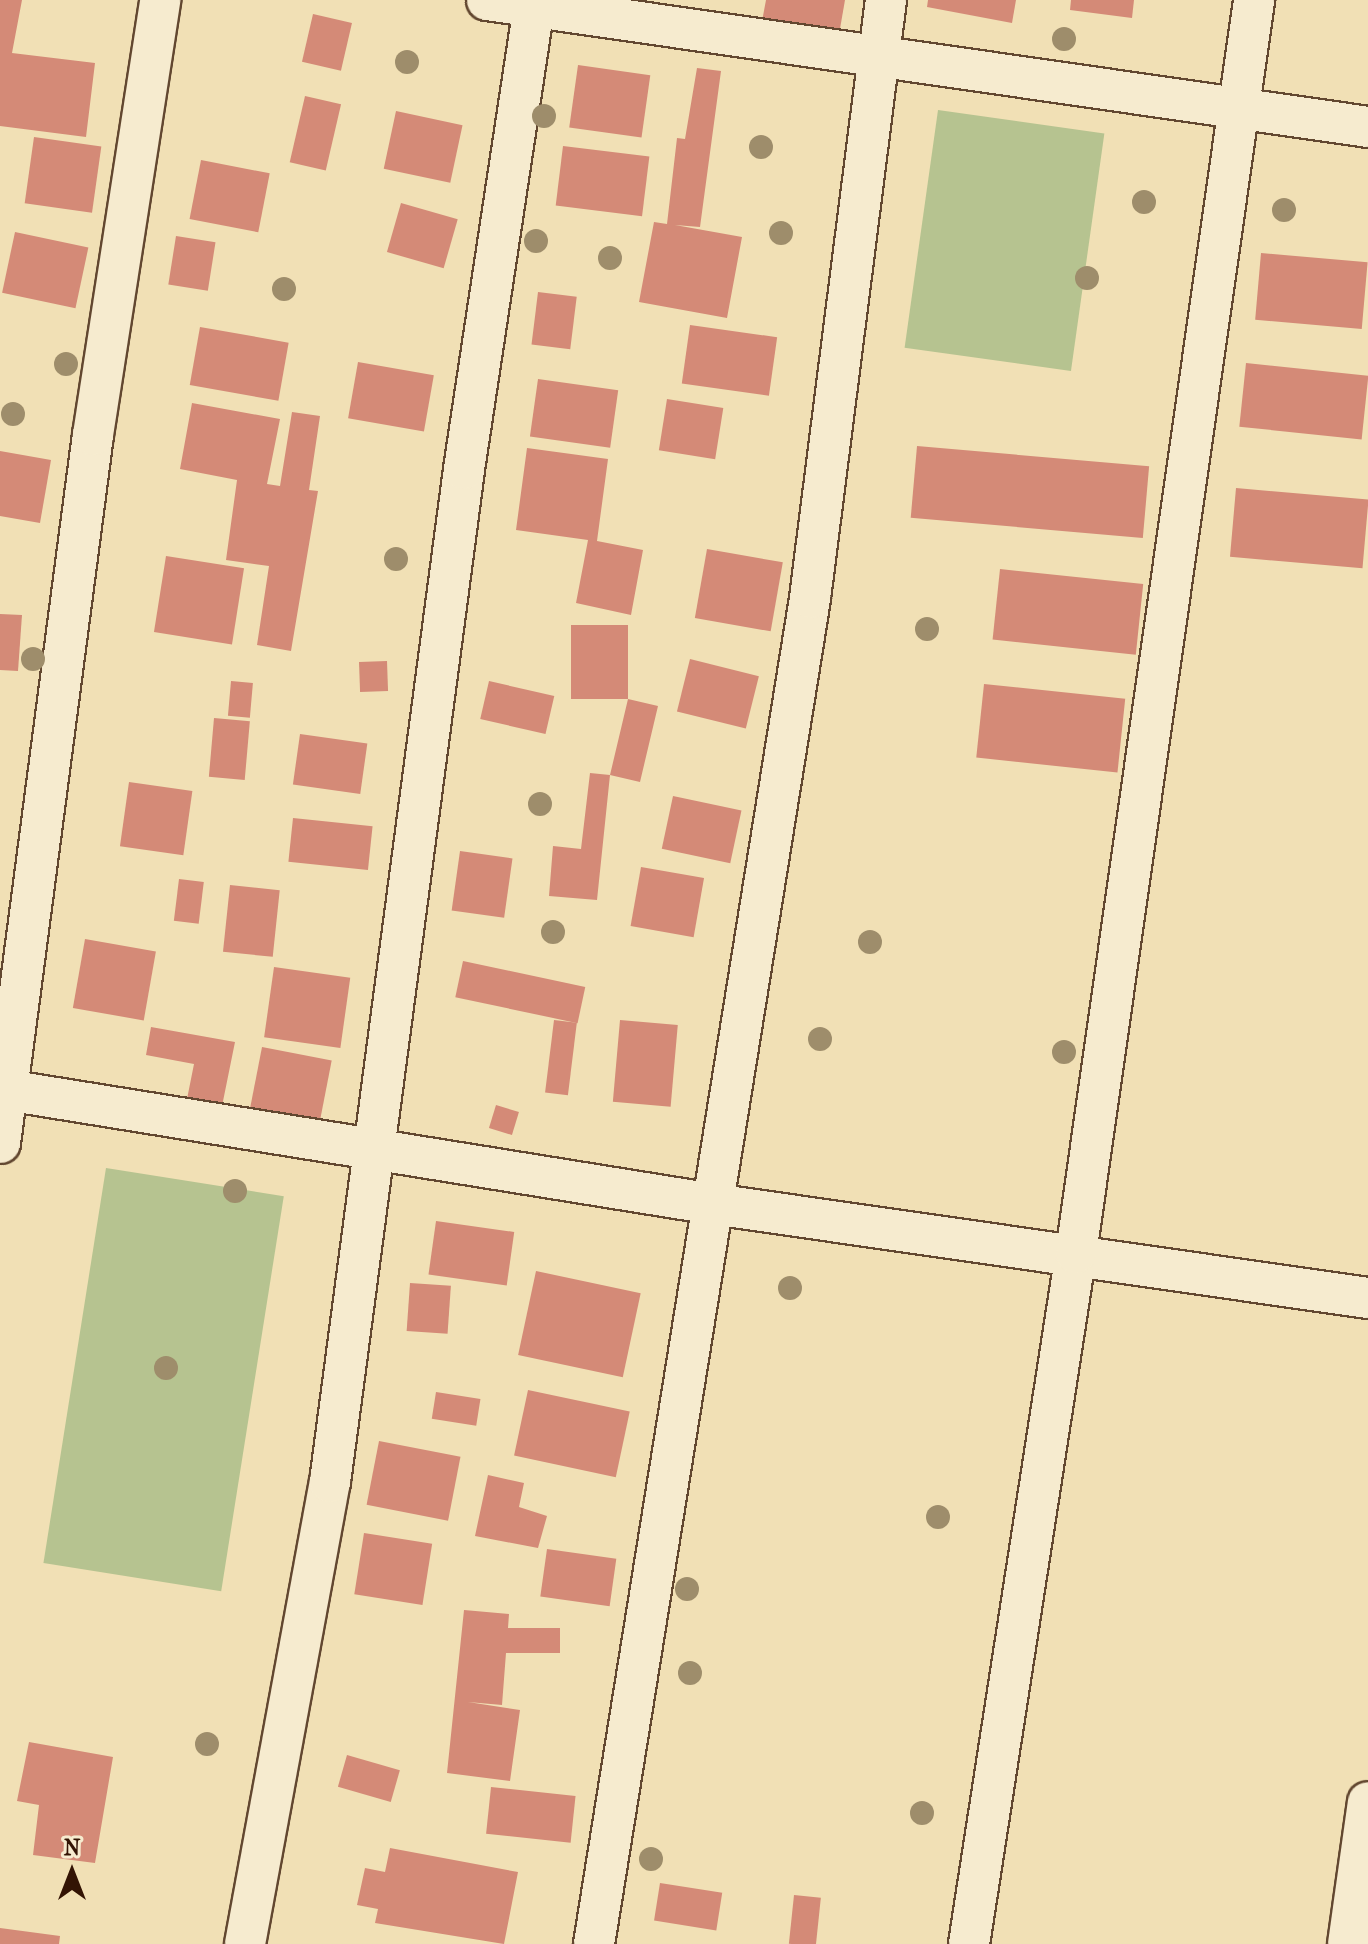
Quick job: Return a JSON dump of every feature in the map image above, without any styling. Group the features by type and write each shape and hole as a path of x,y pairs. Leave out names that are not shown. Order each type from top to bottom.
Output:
{"street":[{"path":"0,1143 3,1089 160,0"},
{"path":"487,0 535,3 1368,127"},
{"path":"594,1944 810,598 886,0"},
{"path":"969,1944 1076,1253 1236,106 1254,0"},
{"path":"245,1944 330,1482 377,1150 464,469 535,3"},
{"path":"3,1089 713,1204 1076,1253 1368,1298"},
{"path":"1348,1944 1368,1802"}],"green space":[{"path":"938,110 1104,133 1071,371 905,348"},
{"path":"106,1168 284,1196 221,1591 43,1563"}],"building":[{"path":"0,0 22,0 12,53 95,63 86,137 0,126"},
{"path":"766,0 845,0 837,46 760,32"},
{"path":"928,0 1016,0 1012,23 927,7"},
{"path":"1071,0 1134,0 1132,18 1070,10"},
{"path":"313,14 352,23 341,71 302,62"},
{"path":"578,65 650,75 642,138 569,127"},
{"path":"697,68 721,71 700,227 675,225 742,237 727,318 639,302 654,222 667,224 677,138 685,139"},
{"path":"305,96 341,104 326,171 290,162"},
{"path":"396,111 463,125 450,183 384,169"},
{"path":"34,137 101,146 92,213 25,203"},
{"path":"563,146 649,157 642,216 556,206"},
{"path":"201,160 270,173 258,232 190,219"},
{"path":"401,203 458,219 444,268 387,252"},
{"path":"15,232 88,248 75,308 2,293"},
{"path":"176,236 216,242 208,291 168,284"},
{"path":"1261,253 1368,262 1362,329 1255,320"},
{"path":"538,292 577,297 570,349 532,345"},
{"path":"690,325 777,337 769,396 682,383"},
{"path":"200,327 289,343 278,401 190,385"},
{"path":"358,362 434,375 424,432 348,418"},
{"path":"1246,363 1368,376 1362,440 1239,427"},
{"path":"538,379 618,390 610,448 530,436"},
{"path":"667,399 723,408 715,459 659,450"},
{"path":"192,403 280,419 267,484 280,486 292,412 320,416 309,490 318,491 291,651 257,645 269,566 226,560 237,480 180,469"},
{"path":"917,446 1149,466 1143,538 911,518"},
{"path":"527,448 608,459 597,541 643,550 631,615 576,603 588,540 516,530"},
{"path":"0,451 51,460 40,523 0,516"},
{"path":"1236,488 1368,500 1362,568 1230,557"},
{"path":"707,549 783,562 771,631 695,618"},
{"path":"166,556 244,568 232,644 154,632"},
{"path":"1000,569 1143,584 1136,655 993,640"},
{"path":"0,614 22,615 18,671 0,670"},
{"path":"571,625 628,625 628,699 571,699"},
{"path":"690,659 759,676 746,729 677,711"},
{"path":"387,661 388,691 360,692 359,662"},
{"path":"231,681 253,683 250,718 228,716"},
{"path":"489,681 554,696 546,734 480,719"},
{"path":"984,684 1125,699 1117,772 976,758"},
{"path":"628,699 658,706 640,782 610,775"},
{"path":"214,718 250,721 245,780 209,777"},
{"path":"300,734 367,743 360,794 293,785"},
{"path":"590,773 610,775 597,900 549,896 553,846 581,849"},
{"path":"129,782 192,791 183,855 120,846"},
{"path":"673,796 741,811 730,863 662,849"},
{"path":"293,818 373,826 368,870 288,862"},
{"path":"460,851 512,858 504,918 452,910"},
{"path":"641,867 704,878 694,937 631,926"},
{"path":"179,879 204,882 199,924 174,921"},
{"path":"230,885 280,890 273,957 223,952"},
{"path":"85,939 156,952 144,1020 73,1008"},
{"path":"463,961 585,987 578,1023 455,997"},
{"path":"274,967 350,978 340,1048 264,1037"},
{"path":"554,1020 577,1023 568,1095 545,1092"},
{"path":"620,1020 678,1025 671,1107 613,1102"},
{"path":"151,1027 235,1042 219,1121 184,1114 194,1064 146,1055"},
{"path":"262,1047 332,1061 319,1123 250,1110"},
{"path":"496,1105 519,1112 512,1135 489,1128"},
{"path":"436,1221 514,1232 507,1285 428,1274"},
{"path":"536,1271 641,1293 623,1377 518,1355"},
{"path":"410,1283 451,1286 448,1334 407,1331"},
{"path":"528,1390 630,1412 616,1477 514,1456"},
{"path":"436,1392 480,1399 476,1426 432,1419"},
{"path":"379,1441 460,1457 448,1521 367,1505"},
{"path":"488,1475 524,1483 519,1507 547,1516 538,1548 475,1536"},
{"path":"364,1533 432,1544 422,1605 354,1594"},
{"path":"547,1549 616,1559 610,1606 540,1597"},
{"path":"464,1610 509,1614 508,1628 560,1628 560,1653 506,1653 502,1705 468,1702 520,1710 510,1781 447,1773"},
{"path":"29,1742 113,1757 95,1863 33,1855 39,1805 17,1801"},
{"path":"347,1755 400,1770 391,1802 338,1787"},
{"path":"491,1787 576,1796 571,1843 486,1834"},
{"path":"390,1848 518,1872 504,1944 375,1923 378,1909 357,1905 365,1868 385,1872"},
{"path":"660,1883 722,1893 716,1930 654,1921"},
{"path":"794,1895 821,1898 816,1944 789,1944"},
{"path":"0,1928 60,1936 59,1944 0,1944"}]}
